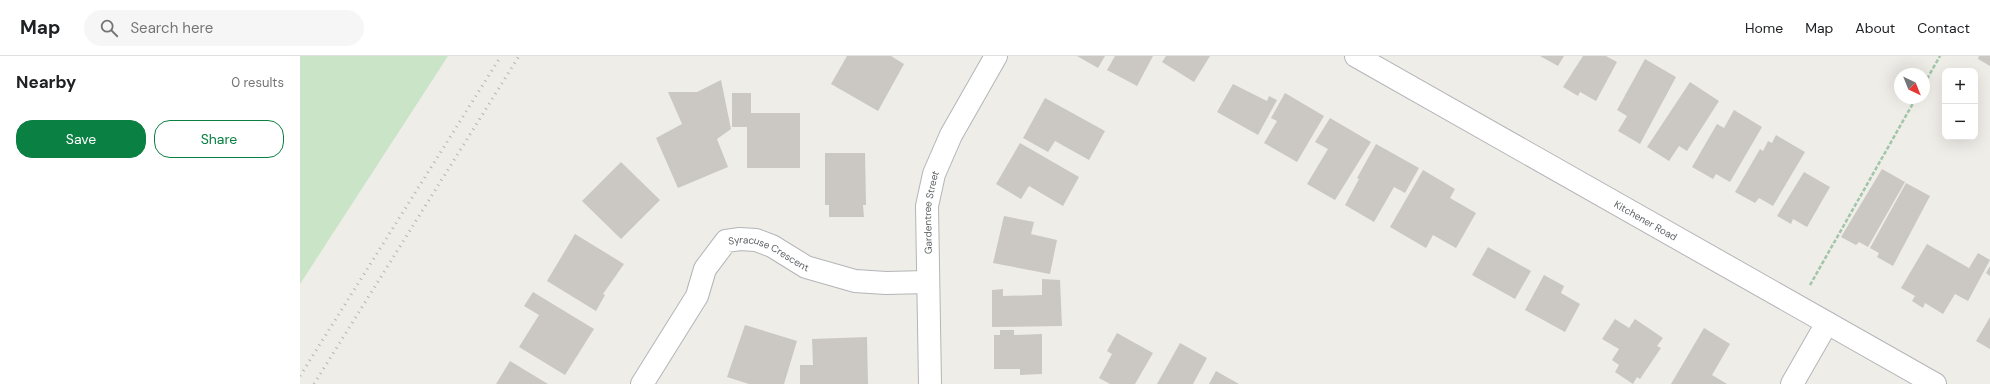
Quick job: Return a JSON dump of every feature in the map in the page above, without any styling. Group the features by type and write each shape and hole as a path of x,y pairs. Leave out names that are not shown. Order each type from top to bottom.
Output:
{"street":[{"name":"Gardentree Street","path":"930,384 927,206 934,174 951,135 996,56"},
{"name":"Kitchener Road","path":"1356,56 1935,384"},
{"name":"Syracuse Crescent","path":"642,384 697,296 705,269 726,241 756,240 772,246 806,267 855,281 886,283 928,282"},
{"path":"1792,384 1827,323"}],"path":[{"path":"1930,74 1940,56"},
{"path":"1809,288 1913,104"}],"green space":[{"path":"300,56 448,56 300,284"}],"building":[{"path":"847,56 891,56 904,64 878,111 831,84"},
{"path":"1077,56 1105,56 1098,68"},
{"path":"1115,56 1153,56 1137,86 1107,70"},
{"path":"1166,56 1210,56 1194,82 1162,62"},
{"path":"1540,56 1564,56 1558,66"},
{"path":"1583,56 1606,56 1617,62 1596,101 1580,92 1578,96 1563,87"},
{"path":"1979,56 1990,56 1990,66 1978,59"},
{"path":"1645,59 1676,77 1640,144 1618,131 1627,116 1617,110"},
{"path":"721,80 731,129 717,139 728,167 678,188 656,138 682,124 668,92 697,92"},
{"path":"1690,82 1719,101 1687,151 1679,146 1669,161 1647,147"},
{"path":"1233,84 1267,101 1269,96 1277,100 1258,135 1217,112"},
{"path":"732,93 751,93 751,113 800,113 800,168 747,168 747,127 732,127"},
{"path":"1285,93 1324,116 1297,162 1264,143 1277,121 1271,118"},
{"path":"1045,98 1105,131 1089,160 1055,141 1048,152 1023,138"},
{"path":"1734,110 1762,127 1730,182 1716,174 1713,179 1692,167 1717,124 1724,128"},
{"path":"1330,118 1371,142 1335,200 1307,184 1328,149 1315,142"},
{"path":"1776,135 1805,152 1773,206 1759,198 1755,203 1735,192 1760,149 1763,151 1768,141 1772,143"},
{"path":"1020,143 1079,177 1063,206 1029,186 1021,199 996,184"},
{"path":"1376,144 1419,168 1405,193 1394,187 1374,222 1345,205 1359,179 1357,178"},
{"path":"825,153 865,153 866,205 863,205 864,217 829,217 829,205 825,205"},
{"path":"621,162 660,200 621,239 582,201"},
{"path":"1882,169 1905,182 1868,247 1859,242 1856,245 1841,237"},
{"path":"1423,170 1455,189 1450,198 1476,213 1456,248 1433,235 1426,248 1390,227"},
{"path":"1804,172 1830,187 1807,227 1793,219 1791,224 1777,216"},
{"path":"1906,183 1930,196 1893,266 1877,257 1879,253 1870,248"},
{"path":"1004,216 1034,222 1031,234 1057,240 1050,274 993,263"},
{"path":"575,234 624,264 603,294 605,295 596,311 547,281"},
{"path":"1927,244 1969,268 1978,253 1990,260 1968,301 1955,294 1943,314 1925,303 1923,308 1912,301 1915,296 1901,288"},
{"path":"1488,247 1531,271 1515,299 1472,275"},
{"path":"1990,266 1990,276 1986,273"},
{"path":"1544,275 1564,286 1561,293 1580,304 1565,332 1525,310"},
{"path":"1042,279 1060,280 1062,326 992,327 992,290 1003,289 1003,296 1042,295"},
{"path":"533,292 594,329 565,375 519,347 539,315 524,306"},
{"path":"1990,317 1990,349 1976,341"},
{"path":"1615,319 1629,328 1635,319 1663,338 1657,346 1661,348 1640,379 1637,377 1633,384 1615,372 1619,365 1612,360 1619,349 1602,339"},
{"path":"745,325 797,341 784,384 749,384 727,377"},
{"path":"1704,328 1730,344 1712,375 1727,384 1671,384"},
{"path":"1000,330 1014,330 1014,335 1042,334 1042,374 1020,375 1020,369 994,369 994,335 1000,335"},
{"path":"1117,333 1153,353 1135,384 1110,384 1099,378 1112,354 1107,351"},
{"path":"867,337 868,384 800,384 800,365 813,365 812,339"},
{"path":"1180,343 1207,358 1193,384 1157,384"},
{"path":"510,361 548,384 496,384"},
{"path":"1216,371 1239,384 1209,384"}],"railway":[{"path":"300,376 501,56"},
{"path":"314,384 519,56"}]}
